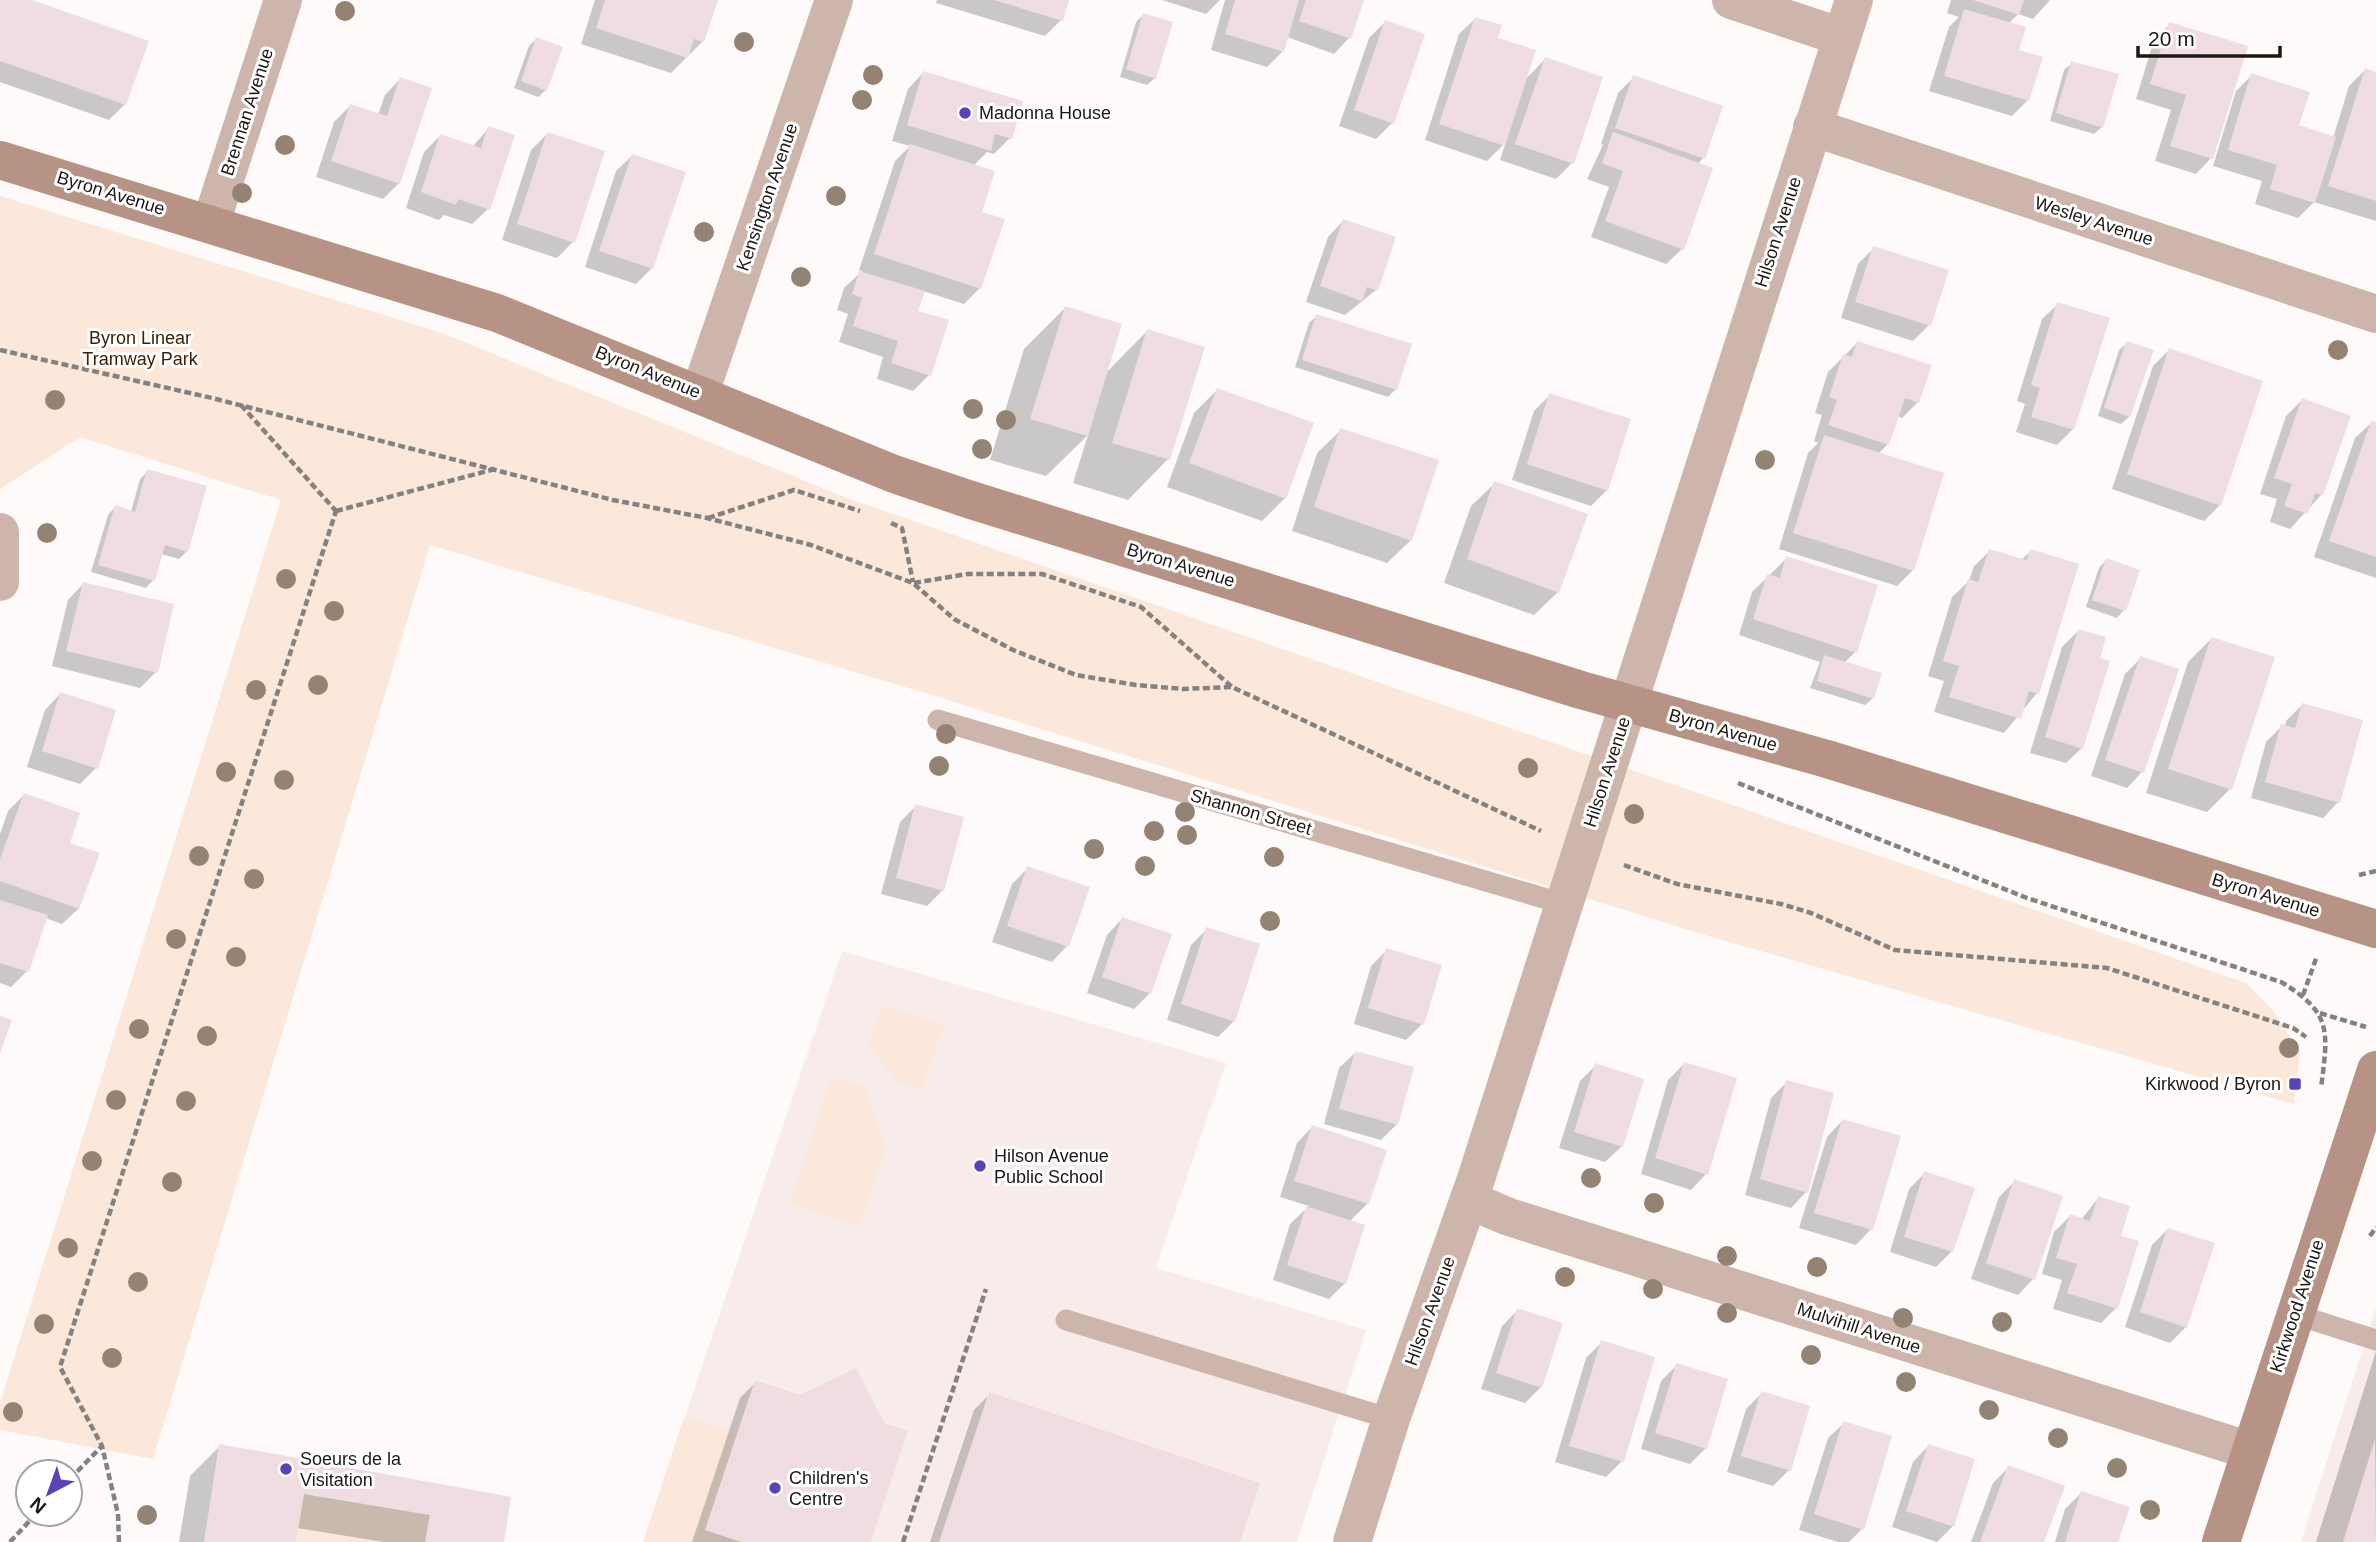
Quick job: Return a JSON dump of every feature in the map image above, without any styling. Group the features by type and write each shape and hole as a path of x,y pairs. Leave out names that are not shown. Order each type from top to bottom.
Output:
{"street":[{"name":"Brennan Avenue","path":"211,223 283,0"},
{"name":"Kensington Avenue","path":"699,393 834,0"},
{"path":"1731,0 1842,37"},
{"name":"Hilson Avenue","path":"1352,1542 1391,1419 1469,1200 1854,0"},
{"name":"Wesley Avenue","path":"1812,127 2376,314"},
{"name":"Byron Avenue","path":"0,160 497,313 894,474 943,491 1629,704 1826,760 2376,929"},
{"path":"0,532 0,582"},
{"name":"Kirkwood Avenue","path":"2221,1542 2376,1070"},
{"name":"Mulvihill Avenue","path":"1469,1200 1509,1217 2251,1451"}],"lane":[{"name":"Shannon Street","path":"938,720 1564,904"},
{"path":"2294,1314 2376,1340"},
{"path":"1066,1320 1391,1419"}],"path":[{"path":"0,350 241,405 613,500 707,518 811,545 914,583 954,619 1013,650 1076,675 1160,687 1232,687"},
{"path":"241,405 336,511"},
{"path":"336,511 498,469"},
{"path":"707,518 794,490 865,513"},
{"path":"119,1542 118,1514 102,1446 60,1367 336,511"},
{"path":"885,520 902,528 914,583"},
{"path":"914,583 967,574 1042,574 1141,607 1232,687 1581,850 1677,884 1781,904 1811,913 1895,950 2107,968 2293,1028 2306,1037"},
{"path":"1729,780 2027,898 2281,982 2303,995 2320,1013 2376,1029"},
{"path":"903,1542 986,1289"},
{"path":"84,1465 102,1446"},
{"path":"10,1542 23,1528"}],"shaded area":[{"name":"Hilson Avenue Public School","path":"842,951 1226,1063 1156,1268 1366,1330 1297,1542 643,1542"},
{"path":"2376,1307 2376,1542 2301,1542"}],"green space":[{"name":"Byron Linear Tramway Park","path":"0,196 442,333 847,498 2246,983 2275,1013 2300,1052 2294,1104 1705,935 935,696 430,545 153,1459 0,1430 0,1403 281,500 80,437 0,489"},
{"path":"882,1006 944,1025 922,1089 897,1081 868,1045"},
{"path":"831,1078 865,1086 886,1146 860,1227 790,1204"},
{"path":"684,1417 738,1434 705,1530 741,1542 643,1542"},
{"path":"304,1494 430,1515 425,1542 296,1542"}],"building":[{"path":"0,0 32,0 149,41 126,105 0,61"},
{"path":"605,0 718,0 704,42 694,39 688,58 596,28"},
{"path":"994,0 1069,0 1063,21"},
{"path":"1235,0 1299,0 1284,52 1225,34"},
{"path":"1306,0 1364,0 1351,39 1299,21"},
{"path":"1973,0 2024,0 2019,15"},
{"path":"1964,9 2026,27 2019,50 2043,57 2029,101 1944,76"},
{"path":"1143,13 1173,22 1156,79 1126,69"},
{"path":"1475,17 1502,25 1498,38 1536,50 1505,146 1439,124"},
{"path":"1385,20 1425,34 1394,124 1354,110"},
{"path":"2169,22 2248,46 2213,159 2170,146 2186,95 2150,84"},
{"path":"536,37 563,47 547,91 521,81"},
{"path":"1545,57 1603,77 1574,164 1515,144"},
{"path":"2071,61 2119,74 2103,128 2056,113"},
{"path":"2365,68 2376,72 2376,201 2328,186"},
{"name":"Madonna House","path":"923,71 1023,101 1012,139 995,134 991,151 907,125"},
{"path":"2251,73 2310,92 2299,125 2336,137 2315,203 2270,189 2277,165 2228,150"},
{"path":"1633,75 1723,106 1705,159 1615,128"},
{"path":"400,77 432,88 400,184 331,161 350,104 387,116"},
{"path":"488,126 515,135 490,210 458,199 456,205 421,192 440,134 481,148"},
{"path":"547,132 605,151 575,243 517,224"},
{"path":"1613,132 1713,168 1684,250 1605,221 1623,171 1602,163"},
{"path":"910,144 995,171 982,212 1005,219 981,289 874,254"},
{"path":"632,154 686,172 653,269 599,251"},
{"path":"1343,219 1396,237 1378,291 1367,287 1362,301 1320,286"},
{"path":"1873,246 1949,270 1931,326 1855,302"},
{"path":"859,271 925,291 918,311 949,320 931,376 891,363 898,341 853,326 862,298 852,294"},
{"path":"2057,302 2110,318 2074,430 2031,417 2040,388 2031,385"},
{"path":"1065,306 1122,324 1088,436 1030,419"},
{"path":"1316,314 1412,344 1397,390 1302,360"},
{"path":"1147,329 1205,347 1170,460 1112,443"},
{"path":"1857,341 1932,365 1919,403 1905,398 1889,445 1828,425 1837,400 1829,397 1843,354 1852,357"},
{"path":"2126,341 2154,350 2130,417 2104,408"},
{"path":"2169,348 2263,381 2221,506 2127,474"},
{"path":"1217,388 1314,423 1286,499 1189,463"},
{"path":"1549,393 1631,419 1608,491 1527,464"},
{"path":"2302,398 2351,416 2323,495 2315,493 2308,514 2284,506 2292,484 2274,478"},
{"path":"2371,421 2376,422 2376,557 2329,541"},
{"path":"1340,428 1439,460 1412,541 1314,507"},
{"path":"1824,435 1944,473 1914,571 1793,533"},
{"path":"147,469 207,486 188,552 165,545 155,581 98,565 115,505 135,512"},
{"path":"1494,481 1588,514 1559,593 1467,559"},
{"path":"1989,549 2027,560 2030,549 2079,564 2039,694 2029,691 2021,719 1949,697 1959,666 1943,661 1968,579 1978,582"},
{"path":"1786,556 1878,585 1857,653 1753,619 1767,574 1780,578"},
{"path":"2106,558 2140,570 2126,611 2092,600"},
{"path":"83,582 174,604 158,673 66,651"},
{"path":"2078,629 2106,637 2100,658 2110,661 2083,749 2045,737"},
{"path":"2211,637 2275,657 2232,790 2168,769"},
{"path":"1824,655 1882,673 1874,699 1817,681"},
{"path":"2140,656 2179,669 2144,773 2105,760"},
{"path":"60,692 116,710 98,769 42,751"},
{"path":"2302,703 2363,720 2340,803 2265,782 2281,724 2295,728"},
{"path":"24,793 80,813 70,843 100,853 79,909 0,881 0,859"},
{"path":"915,804 964,817 944,891 896,878"},
{"path":"1027,866 1090,887 1069,947 1007,926"},
{"path":"0,900 48,915 29,972 0,963"},
{"path":"1122,917 1172,934 1151,994 1102,977"},
{"path":"1206,927 1260,944 1235,1022 1181,1004"},
{"path":"1386,948 1442,965 1424,1025 1368,1008"},
{"path":"0,1016 12,1020 0,1053"},
{"path":"1355,1051 1414,1067 1398,1125 1339,1109"},
{"path":"1684,1062 1737,1078 1708,1175 1655,1158"},
{"path":"1595,1063 1644,1079 1623,1147 1574,1132"},
{"path":"1786,1080 1834,1093 1808,1193 1760,1179"},
{"path":"1842,1119 1901,1136 1873,1230 1814,1213"},
{"path":"1312,1125 1387,1150 1369,1204 1294,1181"},
{"path":"1924,1171 1975,1188 1953,1252 1904,1237"},
{"path":"2014,1179 2063,1196 2035,1280 1986,1263"},
{"path":"2098,1196 2130,1206 2121,1236 2139,1241 2118,1309 2067,1293 2077,1264 2056,1258 2070,1214 2090,1221"},
{"path":"1306,1206 1365,1225 1346,1284 1287,1265"},
{"path":"2167,1228 2215,1243 2187,1328 2140,1312"},
{"path":"1517,1308 1563,1323 1542,1388 1496,1373"},
{"path":"1601,1340 1655,1357 1624,1462 1569,1446"},
{"path":"1676,1363 1728,1379 1707,1449 1655,1433"},
{"name":"Children's Centre","path":"856,1368 884,1423 908,1431 871,1542 741,1542 705,1530 755,1380 800,1395"},
{"path":"1761,1391 1810,1406 1791,1471 1741,1456"},
{"path":"989,1392 1260,1483 1240,1542 939,1542"},
{"path":"1843,1421 1892,1436 1864,1530 1814,1514"},
{"path":"2375,1439 2376,1542 2343,1542"},
{"name":"Soeurs de la Visitation","path":"219,1444 511,1497 504,1542 425,1542 430,1515 304,1494 296,1542 204,1542"},
{"path":"1928,1444 1975,1459 1954,1527 1906,1511"},
{"path":"2008,1465 2065,1486 2044,1542 1980,1542"},
{"path":"2081,1491 2130,1507 2118,1542 2065,1542"}],"place":[{"name":"Madonna House","path":"965,113"},
{"name":"Kirkwood / Byron","path":"2295,1084"},
{"name":"Hilson Avenue Public School","path":"980,1166"},
{"name":"Soeurs de la Visitation","path":"286,1469"},
{"name":"Children's Centre","path":"775,1488"}]}
